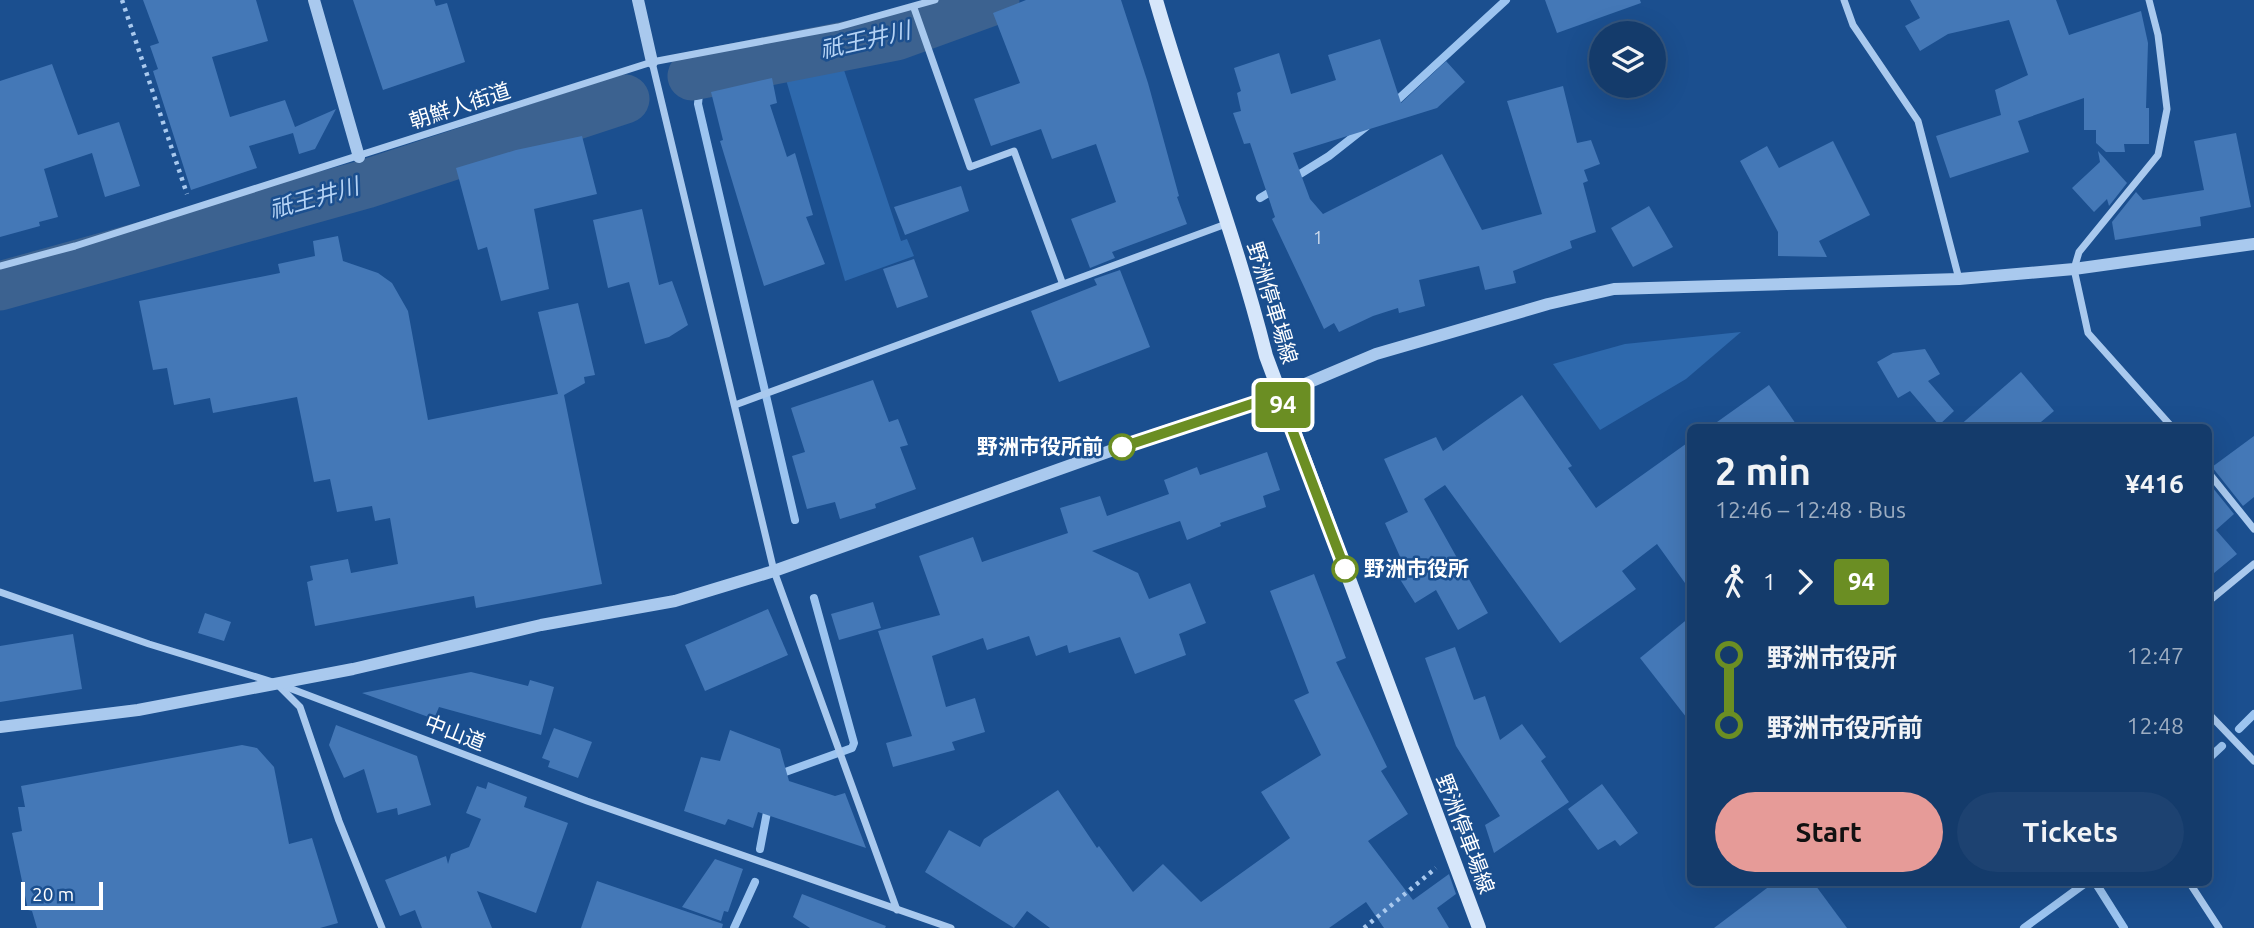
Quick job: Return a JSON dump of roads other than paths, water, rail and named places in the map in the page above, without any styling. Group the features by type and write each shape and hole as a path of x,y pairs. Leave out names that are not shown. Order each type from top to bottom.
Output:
{"main road":[{"name":"野洲停車場線","path":"1156,0 1279,395 1479,928"}],"street":[{"path":"314,0 359,157"},
{"path":"638,0 774,571 897,910"},
{"name":"朝鮮人街道","path":"0,266 75,246 652,62 838,27 914,8 934,0"},
{"path":"1844,0 1853,25 1918,121 1959,279"},
{"path":"2149,0 2158,35 2167,109 2158,155 2079,251 2074,269 2088,333 2169,424"},
{"path":"914,8 970,167 1014,152 1062,282"},
{"path":"735,405 1062,282 1226,224"},
{"path":"0,727 122,713 353,669 541,625 675,601 774,571 1169,430 1279,395 1376,354 1548,304 1614,289 1959,279 2074,269 2254,244"},
{"path":"2212,477 2254,529"},
{"path":"2212,599 2254,564"},
{"name":"中山道","path":"0,592 149,644 276,683 587,801 951,928"},
{"path":"276,683 300,707 339,821 382,928"},
{"path":"2212,717 2254,761"},
{"path":"2192,886 2219,928"}],"waterway":[{"name":"祇王井川","path":"692,76 896,36 995,0"},
{"path":"1393,104 1506,0"},
{"path":"701,73 698,104 795,520"},
{"name":"祇王井川","path":"0,286 366,184 625,99"},
{"path":"1292,179 1329,156 1367,126"},
{"path":"1260,198 1275,189"},
{"path":"777,775 852,748 854,743 814,598"},
{"path":"2239,729 2254,714"},
{"path":"2212,755 2222,746"},
{"path":"760,849 768,807"},
{"path":"734,928 755,882"},
{"path":"2024,928 2082,886"},
{"path":"2098,886 2124,928"}],"place":[{"name":"野洲市役所前","path":"1122,447"},
{"name":"野洲市役所","path":"1345,569"}]}
